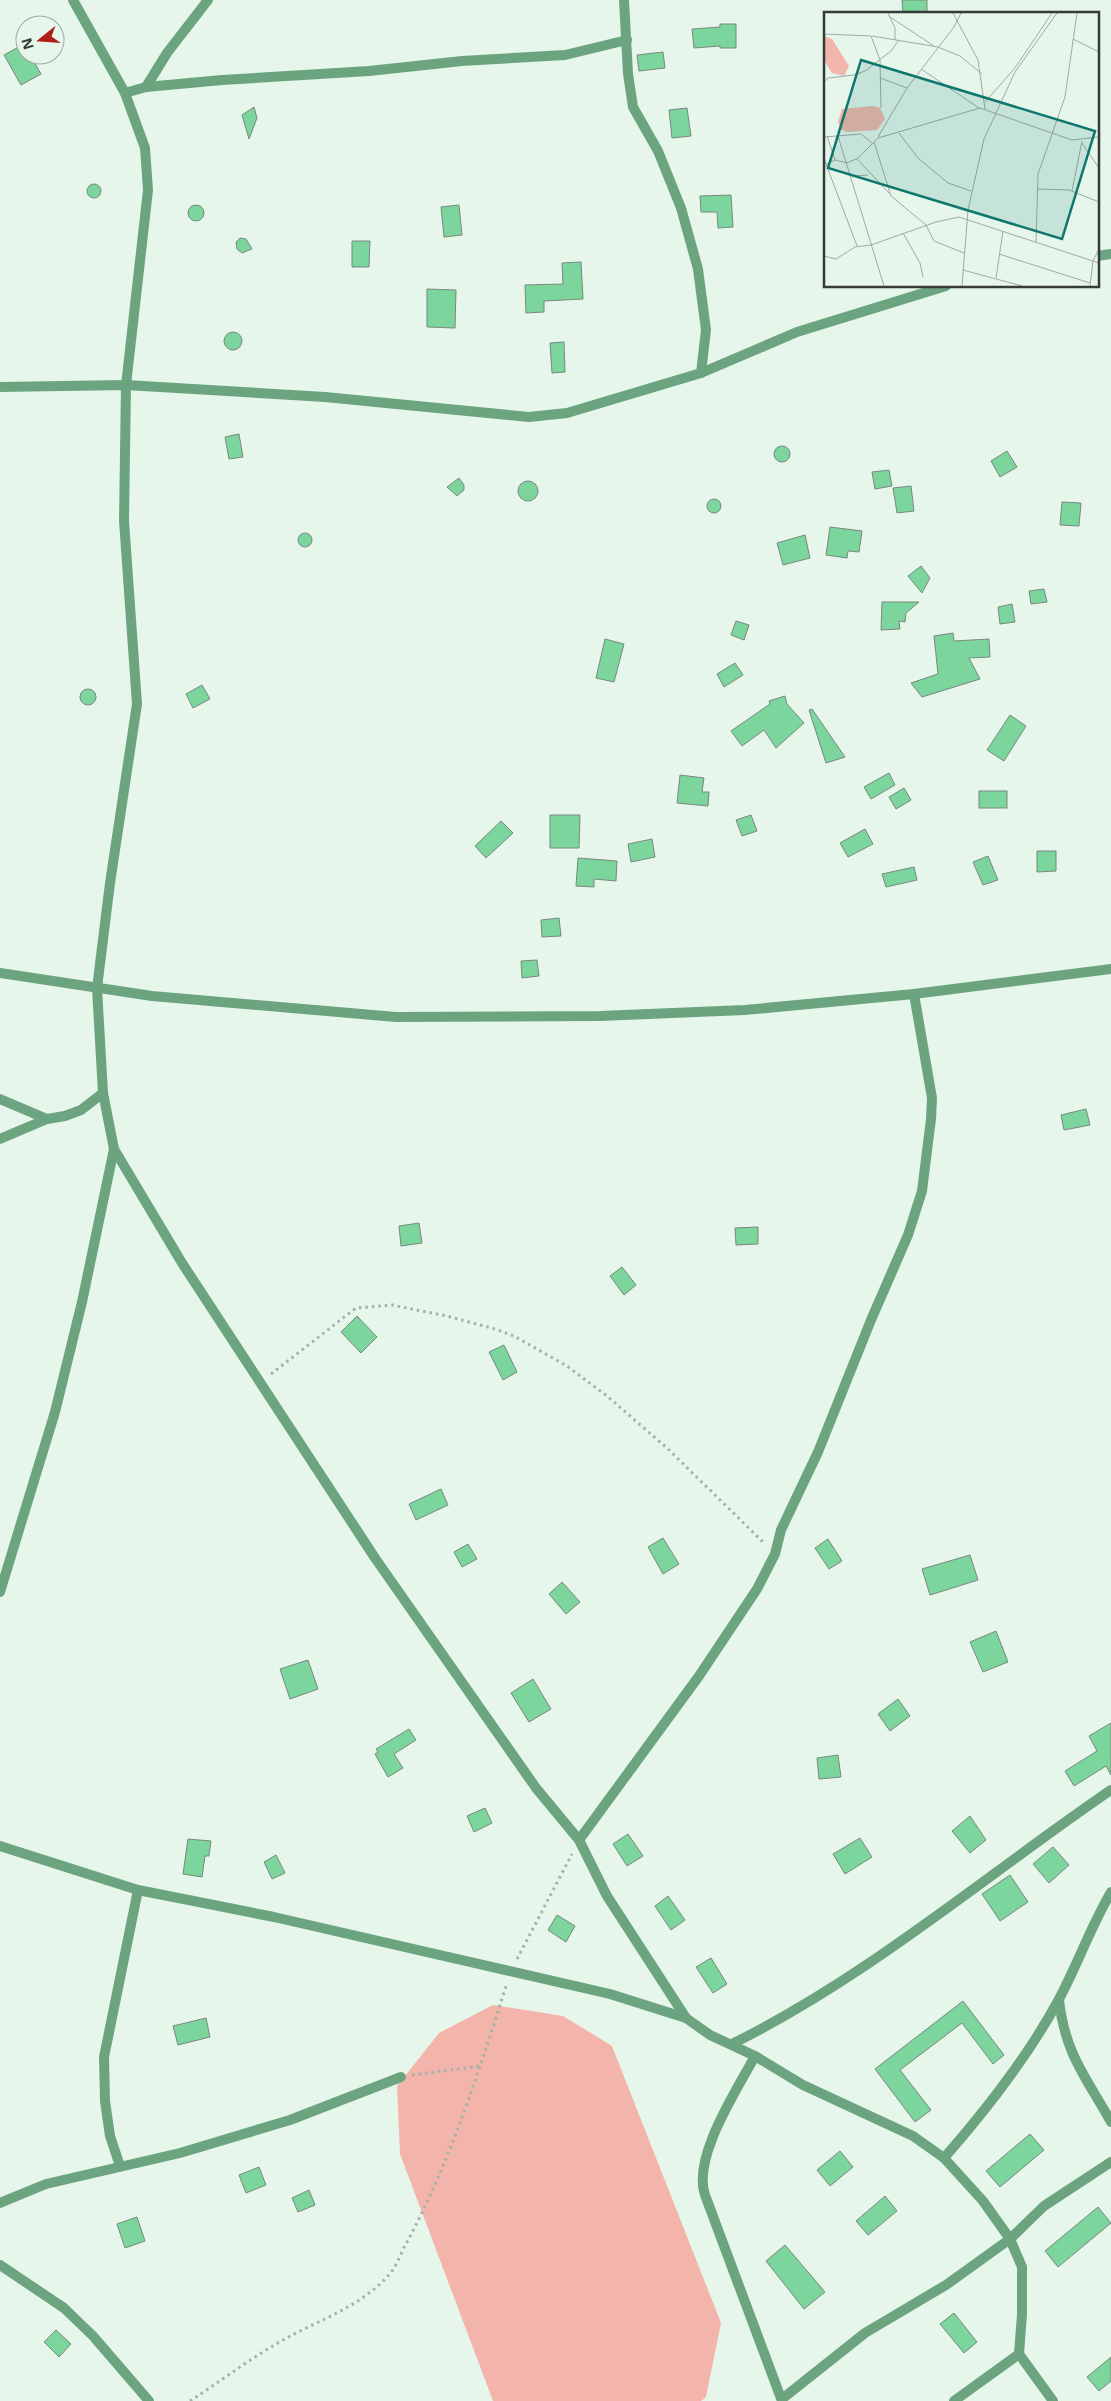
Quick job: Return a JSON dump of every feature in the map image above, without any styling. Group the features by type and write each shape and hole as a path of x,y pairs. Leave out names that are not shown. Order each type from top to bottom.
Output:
{"street":[{"path":"73,0 125,93 145,148 148,190 126,385 124,521 137,704 96,988 103,1093 114,1149 182,1263 396,1589 536,1788 580,1840 607,1896 686,2018"},
{"path":"146,87 167,53 208,0"},
{"path":"624,0 628,74 633,107 658,151 681,208 698,269 706,330 701,373"},
{"path":"125,93 146,87 564,55 627,40"},
{"path":"1098,256 1111,254"},
{"path":"0,387 126,385 325,397 529,417 567,413 701,373 797,332 940,288"},
{"path":"0,973 152,996 396,1017 600,1016 746,1010 914,994 1111,969"},
{"path":"580,1840 699,1676 757,1589 775,1554 781,1530 818,1452 871,1320 908,1235 922,1191 930,1142 932,1098 914,994"},
{"path":"0,1139 48,1119 65,1116 80,1110 103,1093"},
{"path":"0,1098 48,1119"},
{"path":"0,1592 55,1412 82,1302 114,1149"},
{"path":"732,2044 786,2018 900,1943 1111,1790"},
{"path":"0,1846 138,1890 274,1918 610,1994 686,2018 710,2035 755,2056 803,2084 882,2123 914,2136 944,2158 983,2200 1010,2239 1022,2268 1022,2314 1019,2354 1053,2401"},
{"path":"120,2166 110,2136 105,2101 104,2057 138,1890"},
{"path":"944,2158 1017,2066 1058,2000 1091,1928 1111,1892"},
{"path":"1058,2000 1062,2028 1069,2046 1085,2080 1111,2122"},
{"path":"755,2056 719,2126 705,2159 702,2179 782,2400 865,2333 946,2285 1010,2239 1044,2206 1111,2162"},
{"path":"0,2202 46,2184 180,2153 290,2120 401,2077"},
{"path":"0,2265 64,2308 93,2336 149,2401"},
{"path":"954,2401 1019,2354"}],"path":[{"path":"260,1381 306,1348 356,1308 392,1305 447,1316 495,1329 514,1336 567,1366 607,1396 667,1448 775,1554"},
{"path":"190,2401 284,2339 331,2317 350,2305 371,2290 393,2270 430,2197 481,2066 511,1971 580,1840"},
{"path":"401,2077 481,2066"}],"shaded area":[{"path":"493,2005 563,2016 612,2046 721,2323 706,2397 701,2401 493,2401 400,2154 397,2086 439,2033"}],"building":[{"path":"902,0 927,0 927,12 903,12"},
{"path":"720,24 736,24 736,48 720,48 720,46 694,48 692,29 720,27"},
{"path":"15,49 15,65 36,65 41,74 21,85 4,55"},
{"path":"663,52 665,68 639,71 637,55"},
{"path":"254,107 257,118 249,139 242,115"},
{"path":"687,108 691,136 672,138 669,110"},
{"path":"91,184 97,184 101,191 97,198 91,198 87,194 87,188"},
{"path":"731,195 733,227 718,228 717,212 701,212 700,196"},
{"path":"196,205 204,213 196,221 188,213"},
{"path":"459,205 462,235 444,237 441,207"},
{"path":"240,238 246,239 252,249 242,253 237,249 236,242"},
{"path":"352,241 370,241 369,267 352,267"},
{"path":"581,262 583,299 544,301 544,312 526,313 525,285 563,284 562,263"},
{"path":"427,289 456,290 455,328 427,327"},
{"path":"233,332 239,335 242,341 239,347 233,350 227,347 224,341 227,335"},
{"path":"564,342 565,372 552,373 550,343"},
{"path":"239,434 243,457 229,459 225,437"},
{"path":"779,446 785,446 790,451 788,460 779,462 774,457 774,451"},
{"path":"1007,451 1017,467 1000,477 991,461"},
{"path":"889,470 892,486 875,489 872,472"},
{"path":"459,478 464,485 464,490 457,496 447,487"},
{"path":"528,481 535,484 538,491 535,498 528,501 521,498 518,491 521,484"},
{"path":"911,486 914,511 897,513 893,488"},
{"path":"711,499 717,499 721,506 717,513 711,513 707,509 707,503"},
{"path":"1062,502 1081,503 1079,526 1060,525"},
{"path":"830,527 862,531 859,552 848,551 847,558 826,555"},
{"path":"302,533 308,533 312,540 308,547 302,547 298,543 298,537"},
{"path":"805,535 810,558 783,565 777,543"},
{"path":"921,566 930,578 922,593 908,576"},
{"path":"1044,589 1047,602 1031,604 1029,591"},
{"path":"882,602 919,602 906,613 905,622 899,621 900,629 881,630"},
{"path":"1012,604 1015,622 1000,624 998,607"},
{"path":"736,621 749,625 744,640 731,635"},
{"path":"953,633 954,641 989,639 990,657 969,658 980,679 922,697 911,683 938,674 934,636"},
{"path":"605,639 624,644 614,682 596,678"},
{"path":"735,663 743,675 724,687 717,674"},
{"path":"202,685 210,699 193,708 186,694"},
{"path":"88,689 96,697 88,705 80,697"},
{"path":"785,696 787,704 804,723 776,748 764,730 742,746 731,731 770,704 769,701"},
{"path":"812,709 845,757 826,763 809,710"},
{"path":"1010,715 1026,726 1004,761 987,750"},
{"path":"889,773 895,785 871,799 864,787"},
{"path":"680,775 704,778 702,792 709,792 708,806 677,803"},
{"path":"904,788 911,800 896,809 889,797"},
{"path":"979,791 1007,791 1007,808 979,808"},
{"path":"550,815 580,815 579,848 550,848"},
{"path":"751,815 757,831 742,836 736,820"},
{"path":"501,821 513,833 486,858 475,846"},
{"path":"865,829 873,844 848,857 840,843"},
{"path":"652,839 655,857 631,862 628,844"},
{"path":"1037,851 1056,851 1056,871 1037,872"},
{"path":"988,856 998,880 983,885 973,862"},
{"path":"578,858 617,861 616,881 594,879 594,887 576,886"},
{"path":"914,867 917,880 886,887 882,874"},
{"path":"559,918 561,936 542,937 541,920"},
{"path":"537,960 539,976 522,978 521,961"},
{"path":"1086,1109 1090,1125 1064,1130 1061,1115"},
{"path":"419,1223 422,1243 401,1246 399,1226"},
{"path":"758,1227 758,1244 736,1245 735,1228"},
{"path":"622,1267 636,1285 624,1295 610,1276"},
{"path":"357,1316 377,1337 361,1353 341,1332"},
{"path":"504,1345 517,1372 503,1380 489,1352"},
{"path":"441,1489 448,1505 416,1520 409,1504"},
{"path":"663,1538 679,1564 663,1574 648,1547"},
{"path":"828,1539 842,1561 829,1569 815,1548"},
{"path":"468,1544 477,1559 462,1567 454,1552"},
{"path":"970,1555 978,1580 930,1595 922,1569"},
{"path":"562,1582 580,1602 566,1614 549,1594"},
{"path":"996,1631 1008,1662 983,1672 970,1642"},
{"path":"308,1660 318,1689 290,1699 280,1669"},
{"path":"533,1679 551,1709 529,1722 511,1693"},
{"path":"898,1699 910,1716 890,1731 878,1714"},
{"path":"1111,1723 1111,1775 1106,1766 1074,1786 1065,1771 1097,1751 1089,1736"},
{"path":"409,1729 416,1740 394,1754 403,1768 388,1777 375,1754 378,1752 376,1749"},
{"path":"838,1755 841,1777 819,1779 817,1758"},
{"path":"485,1808 492,1823 474,1832 467,1816"},
{"path":"970,1816 986,1840 970,1853 952,1831"},
{"path":"628,1834 643,1856 627,1866 613,1844"},
{"path":"860,1838 872,1857 845,1874 833,1854"},
{"path":"188,1839 211,1841 209,1856 205,1856 202,1877 183,1874"},
{"path":"1053,1847 1069,1865 1049,1883 1033,1864"},
{"path":"276,1855 285,1873 272,1879 264,1862"},
{"path":"1010,1875 1028,1902 1000,1921 982,1894"},
{"path":"668,1896 685,1920 671,1930 655,1906"},
{"path":"557,1915 575,1926 566,1942 548,1930"},
{"path":"711,1958 727,1984 713,1993 696,1967"},
{"path":"963,2001 1004,2055 993,2064 962,2023 900,2070 931,2110 915,2122 875,2069"},
{"path":"206,2018 210,2037 178,2045 173,2026"},
{"path":"1030,2134 1044,2150 1000,2187 986,2171"},
{"path":"840,2151 853,2167 830,2186 817,2170"},
{"path":"259,2167 266,2185 246,2193 239,2175"},
{"path":"309,2190 315,2205 298,2212 292,2198"},
{"path":"885,2196 897,2211 868,2235 856,2221"},
{"path":"1098,2207 1111,2223 1058,2267 1045,2251"},
{"path":"137,2217 145,2241 125,2248 117,2224"},
{"path":"785,2245 825,2292 804,2309 766,2261"},
{"path":"954,2313 977,2342 964,2353 940,2324"},
{"path":"56,2330 71,2344 59,2357 44,2342"},
{"path":"1111,2357 1111,2381 1099,2391 1087,2377"}]}
